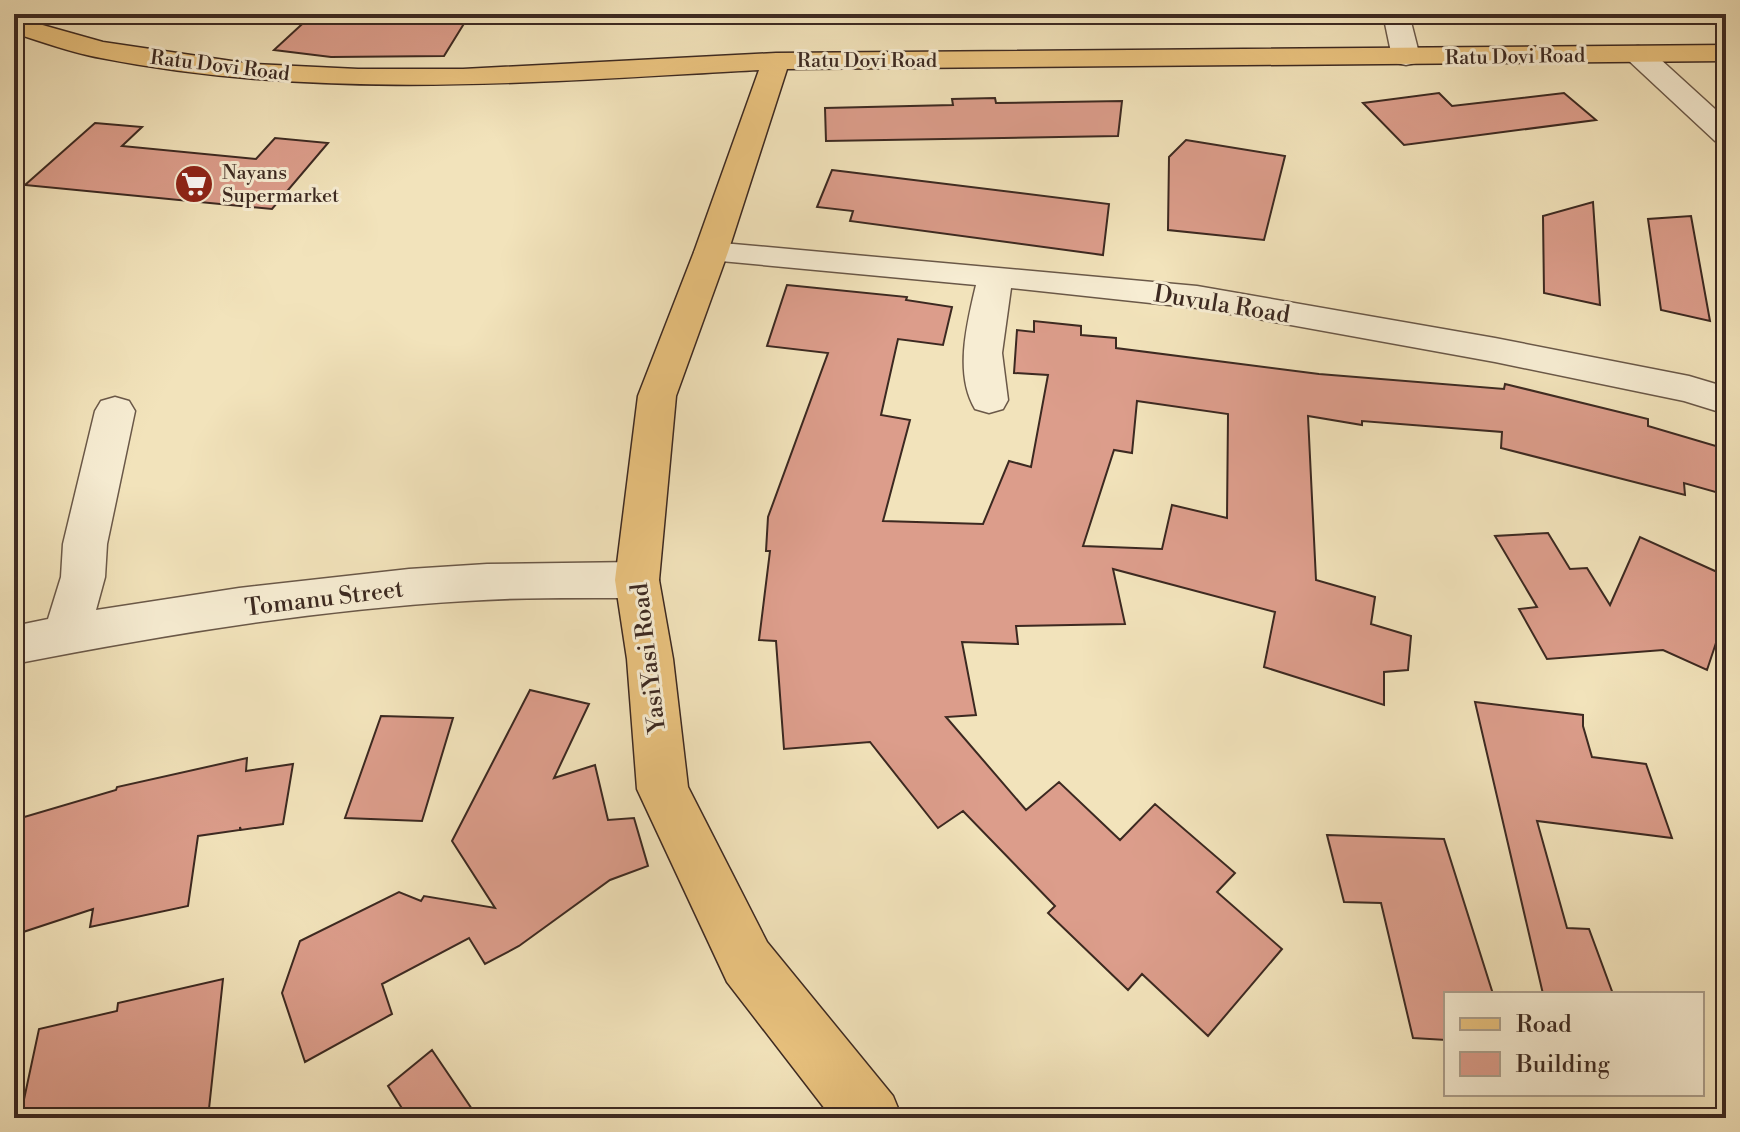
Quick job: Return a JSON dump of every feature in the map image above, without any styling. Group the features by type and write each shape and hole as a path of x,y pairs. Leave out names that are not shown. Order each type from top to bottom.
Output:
{"main road":[{"name":"Ratu Dovi Road","path":"14,25 101,50 252,72 358,78 463,78 776,61 1726,53"},
{"name":"YasiYasi Road","path":"776,61 711,252 657,396 637,580 650,659 663,789 747,962 871,1118"}],"street":[{"path":"1396,14 1406,57"},
{"path":"1638,54 1726,135"},
{"name":"Duvula Road","path":"711,252 1197,297 1495,350 1689,389 1726,401"},
{"path":"989,400 982,374 984,330 996,276"},
{"path":"67,634 83,577 85,544 115,411"},
{"name":"Tomanu Street","path":"14,645 67,634 352,593 469,583 637,580"}],"building":[{"path":"313,14 431,14 426,21 465,22 444,56 331,57 274,50"},
{"path":"1439,93 1452,106 1564,93 1596,120 1404,145 1363,103"},
{"path":"995,98 996,103 1122,101 1118,136 826,141 825,108 953,105 952,99"},
{"path":"95,123 142,127 122,146 256,159 275,138 328,143 272,209 25,185"},
{"path":"1186,140 1285,156 1264,240 1168,230 1169,157"},
{"path":"832,170 1109,204 1103,255 850,221 853,211 817,207"},
{"path":"1593,202 1600,305 1544,293 1543,216"},
{"path":"1691,216 1710,321 1661,310 1648,219"},
{"path":"787,285 907,297 906,300 952,307 943,345 898,339 881,415 910,420 883,521 983,524 1009,461 1031,467 1048,375 1014,373 1017,330 1034,332 1034,321 1081,326 1081,335 1116,338 1116,348 1319,374 1504,389 1505,384 1648,419 1648,426 1726,449 1726,495 1684,483 1685,495 1501,448 1502,432 1362,421 1362,425 1308,416 1316,580 1375,597 1371,624 1411,636 1408,670 1384,672 1384,705 1264,667 1275,612 1113,569 1125,624 1016,626 1018,644 962,642 976,715 946,717 1026,810 1059,782 1120,840 1155,804 1235,873 1217,892 1282,949 1208,1036 1142,974 1128,990 1048,913 1055,906 963,811 938,828 870,742 784,749 776,641 759,640 770,551 766,551 768,517 828,353 767,346","holes":["1137,401 1228,414 1227,518 1172,505 1162,549 1083,546 1114,450 1132,453"]},
{"path":"1548,533 1570,569 1587,568 1610,605 1640,537 1726,576 1726,645 1717,640 1707,670 1663,650 1547,659 1519,609 1537,607 1495,536"},
{"path":"530,690 589,704 554,778 595,765 608,820 634,818 648,866 610,880 519,946 485,964 469,938 382,984 392,1014 305,1062 282,993 300,941 399,892 421,901 424,896 495,908 452,841"},
{"path":"1475,702 1583,715 1592,757 1646,764 1672,838 1537,821 1567,928 1589,929 1612,992 1543,992"},
{"path":"381,716 453,718 422,821 345,818"},
{"path":"247,758 246,771 293,764 283,824 241,830 240,827 240,830 198,836 188,906 90,927 93,909 14,935 14,820 116,790 117,787"},
{"path":"1327,835 1444,839 1492,992 1444,992 1444,1040 1413,1038 1381,903 1344,902"},
{"path":"223,979 208,1118 20,1118 39,1029 117,1011 118,1003"},
{"path":"432,1050 478,1118 408,1118 388,1086"}],"place":[{"name":"Nayans Supermarket","path":"194,184"}]}
